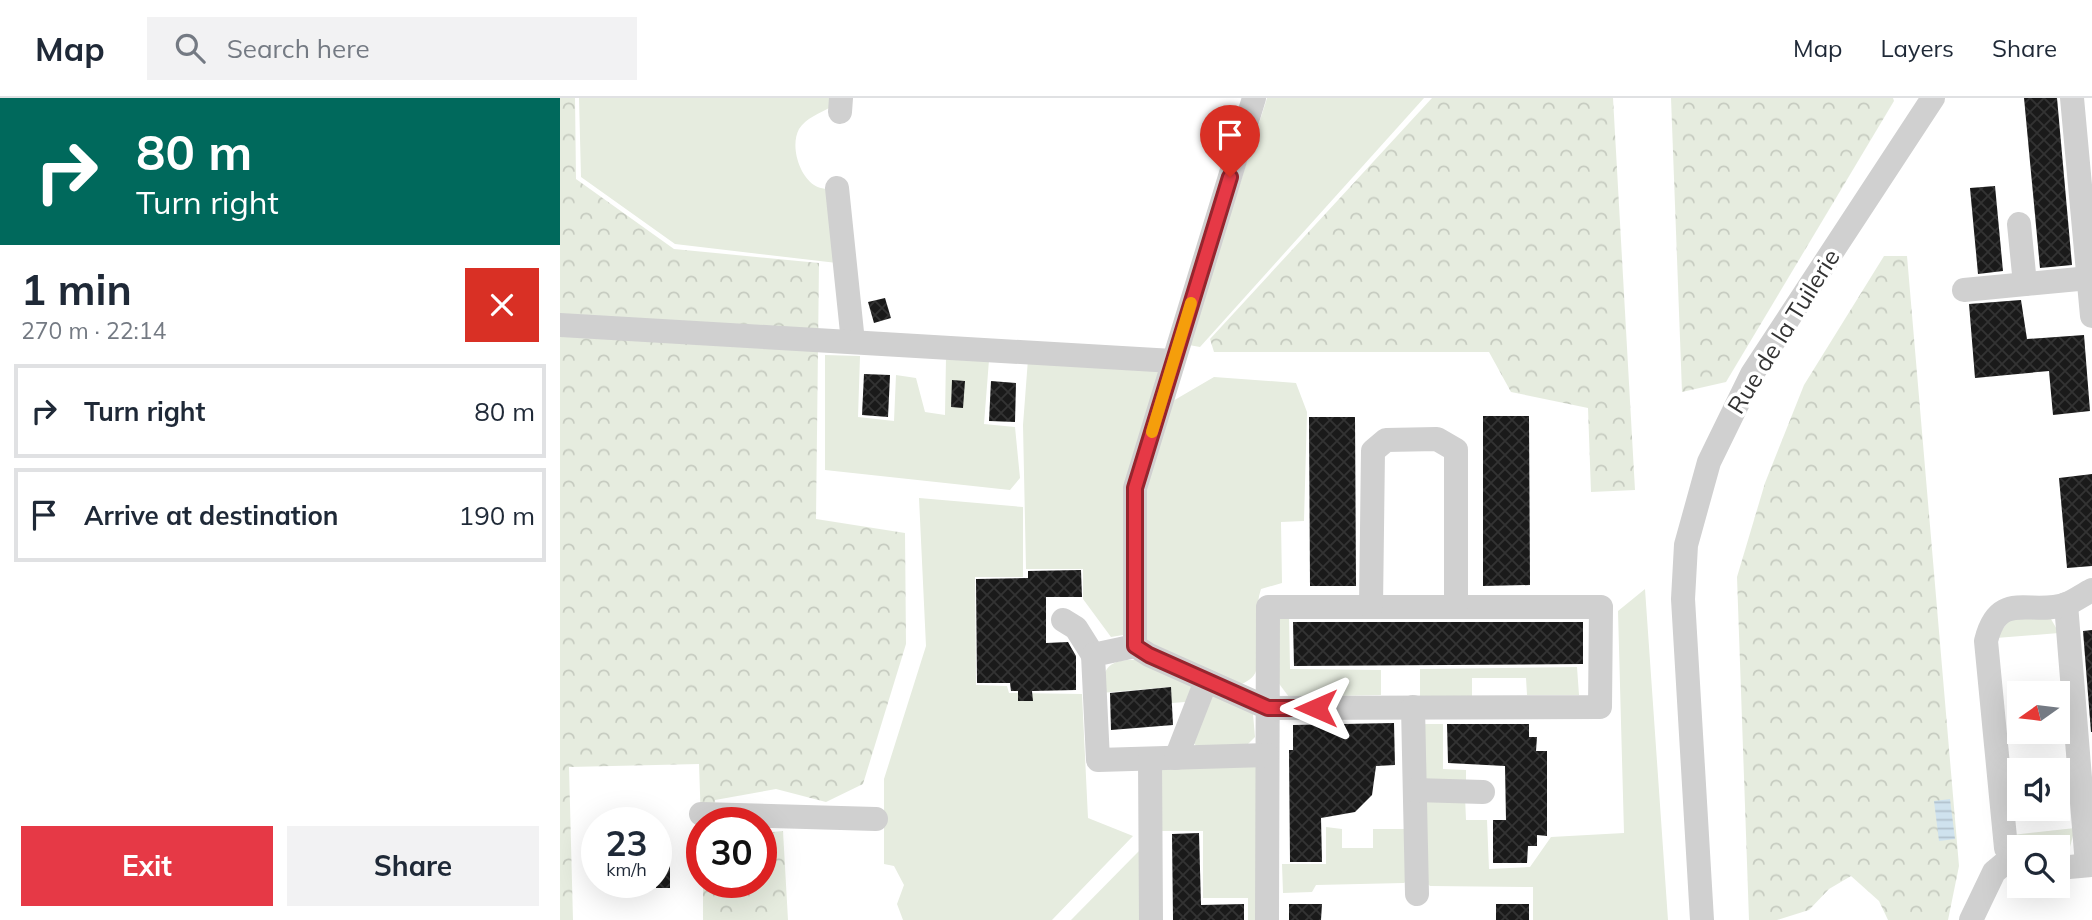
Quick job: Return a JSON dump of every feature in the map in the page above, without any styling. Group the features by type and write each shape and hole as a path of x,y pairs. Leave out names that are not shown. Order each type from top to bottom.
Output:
{"street":[{"path":"1135,646 1135,488 1254,98"},
{"name":"Rue de la Tuilerie","path":"1702,920 1683,599 1686,545 1698,493 1728,417 1752,374 1933,98"},
{"path":"2072,98 2092,316"},
{"path":"837,188 853,342"},
{"path":"2019,224 2025,284"},
{"path":"1964,290 2089,278"},
{"path":"560,326 1173,360"},
{"path":"1371,607 1373,451 1386,440 1437,439 1456,450 1457,607"},
{"path":"2007,849 1986,641 1996,615 2008,609 2066,604 2092,590"},
{"path":"2066,604 2090,865 2070,866"},
{"path":"1093,655 1135,646 1268,708 1600,706 1601,607 1268,607 1268,708 1267,755 1267,920"},
{"path":"1063,620 1076,628 1093,655 1098,760 1267,755"},
{"path":"1176,758 1206,681"},
{"path":"1413,707 1417,894"},
{"path":"1150,759 1152,920"},
{"path":"1415,790 1483,792"},
{"path":"777,816 876,819"},
{"path":"1971,920 1994,872 2007,866"}],"green space":[{"path":"560,98 575,98 576,179 674,249 819,263 816,519 905,533 906,644 863,784 826,802 776,789 715,800 715,807 700,807 699,764 569,767 573,920 560,920"},
{"path":"579,98 832,98 831,107 802,125 795,144 804,174 816,186 831,190 837,263 675,244 581,177"},
{"path":"1267,98 1424,98 1200,347 1189,345"},
{"path":"1432,98 1613,98 1635,490 1591,492 1588,408 1511,392 1489,352 1214,352 1210,339"},
{"path":"1671,98 1893,98 1894,101 1726,382 1682,392"},
{"path":"1884,256 1907,256 1959,866 1948,920 1888,920 1879,901 1851,876 1829,889 1809,910 1777,920 1749,920 1737,577 1765,483 1804,385"},
{"path":"825,355 860,356 858,417 894,421 896,375 916,378 925,412 945,415 946,357 989,360 984,424 1015,427 1020,478 1010,490 825,470"},
{"path":"1028,359 1154,365 1159,373 1123,635 1111,637 1083,599 1083,569 1026,569 1023,425"},
{"path":"1214,377 1296,383 1307,412 1304,521 1281,522 1282,583 1261,589 1257,610 1258,663 1250,680 1240,685 1147,647 1143,636 1145,490 1166,405"},
{"path":"919,498 1023,507 1023,577 975,577 976,685 1007,686 1009,693 1082,694 1088,818 1133,836 1052,920 903,920 897,904 904,885 894,866 884,864 884,779 926,646"},
{"path":"1645,589 1668,920 1533,920 1533,887 1430,886 1424,880 1424,795 1465,796 1466,820 1487,820 1489,869 1530,867 1551,837 1624,833 1618,611"},
{"path":"1278,617 1289,617 1290,669 1381,670 1381,695 1289,697 1277,681"},
{"path":"2011,618 2051,619 2059,633 1996,638"},
{"path":"1139,660 1196,687 1185,702 1172,703 1170,687 1101,693 1106,670 1114,663"},
{"path":"1577,667 1579,695 1527,695 1526,678 1472,678 1472,696 1420,697 1420,669"},
{"path":"1216,695 1253,714 1255,737 1247,745 1199,748 1192,742 1209,696"},
{"path":"1424,724 1443,724 1443,769 1466,770 1466,785 1424,785"},
{"path":"1260,764 1261,920 1248,920 1248,898 1203,898 1203,831 1158,831 1158,766"},
{"path":"1326,827 1342,829 1342,848 1373,848 1373,829 1410,829 1411,877 1404,883 1316,885 1312,892 1283,893 1282,864 1326,864"},
{"path":"2075,828 2070,847 2070,835 2012,835"},
{"path":"783,831 788,920 703,920 703,898 777,898 777,832"},
{"path":"1139,851 1139,920 1071,920"}],"water":[{"path":"1950,799 1955,839 1939,841 1934,801"}],"building":[{"path":"2024,98 2057,98 2072,265 2040,268"},
{"path":"1995,186 2003,271 1978,274 1970,188"},
{"path":"885,298 891,318 874,323 868,302"},
{"path":"2021,300 2027,339 2084,335 2090,411 2053,415 2049,371 1975,378 1969,304"},
{"path":"864,374 890,375 888,417 862,415"},
{"path":"952,380 965,381 963,408 951,407"},
{"path":"991,381 1016,383 1015,422 989,421"},
{"path":"1483,416 1529,416 1530,585 1483,586"},
{"path":"1309,417 1355,417 1356,586 1310,586"},
{"path":"2092,474 2092,566 2067,568 2059,478"},
{"path":"1081,570 1082,597 1046,597 1046,643 1068,642 1076,656 1076,690 1032,691 1033,701 1018,701 1018,691 1011,691 1010,683 977,683 976,579 1028,578 1028,571"},
{"path":"1293,622 1583,622 1583,664 1294,666"},
{"path":"2092,630 2092,732 2091,732 2083,631"},
{"path":"1171,687 1173,725 1111,730 1110,693"},
{"path":"1394,723 1395,765 1376,766 1372,795 1355,812 1321,818 1322,862 1290,862 1289,750 1293,750 1293,725"},
{"path":"1447,724 1529,724 1529,737 1537,737 1536,751 1547,751 1547,836 1537,835 1537,846 1528,846 1527,863 1493,863 1493,820 1506,820 1505,766 1448,763"},
{"path":"1199,833 1201,905 1244,904 1244,920 1173,920 1172,834"},
{"path":"1289,904 1322,904 1321,920 1289,920"},
{"path":"1496,904 1529,904 1529,920 1496,920"}],"slow traffic":[{"path":"1152,432 1191,303"}],"route":[{"path":"1230,177 1135,488 1135,646 1149,655 1268,708 1316,708"}]}
